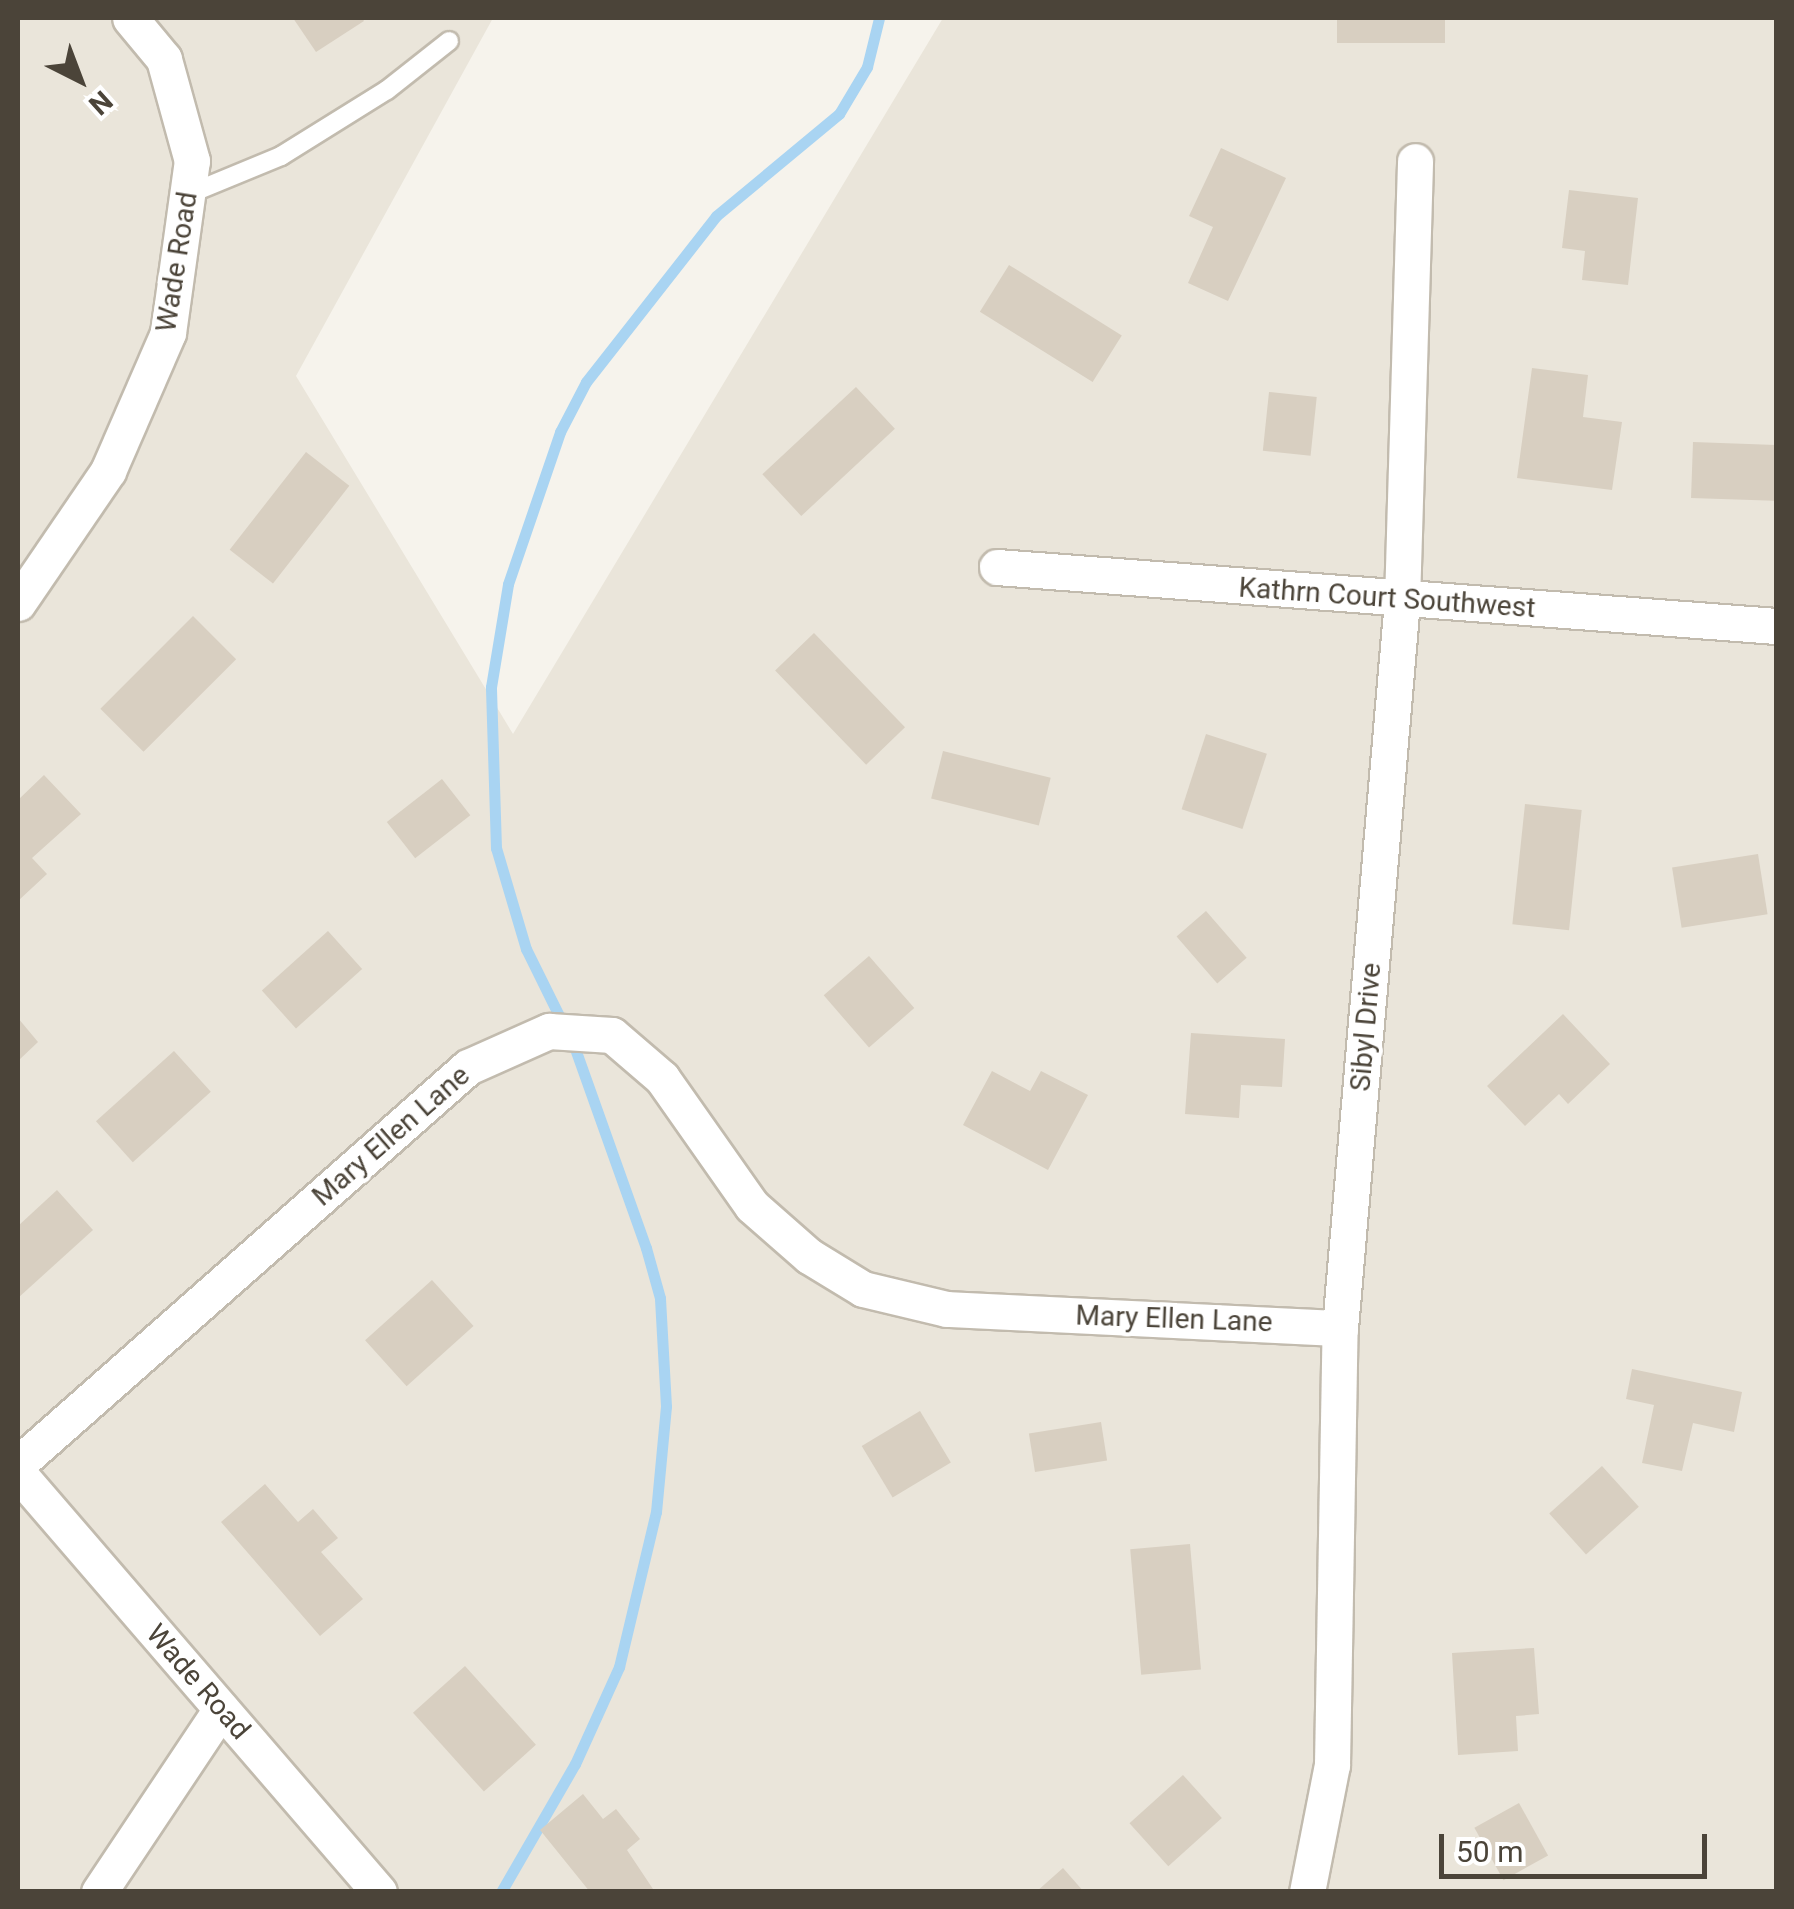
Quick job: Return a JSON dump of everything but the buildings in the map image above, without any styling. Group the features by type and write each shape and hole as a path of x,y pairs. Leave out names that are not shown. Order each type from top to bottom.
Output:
{"street":[{"name":"Wade Road","path":"18,603 108,471 168,334 192,161 164,60 130,18"},
{"name":"Sibyl Drive","path":"1306,1892 1332,1765 1340,1328 1402,601 1415,162"},
{"name":"Kathrn Court Southwest","path":"998,567 1402,601 1776,626"},
{"name":"Mary Ellen Lane","path":"18,1464 468,1066 549,1030 612,1035 662,1078 752,1206 809,1256 863,1288 947,1310 1340,1328"},
{"name":"Wade Road","path":"18,1473 380,1892"},
{"path":"99,1892 221,1709"}],"lane":[{"path":"190,194 281,156 388,90 449,42"}],"shaded area":[{"path":"18,18 493,18 296,376 513,734 943,18 1776,18 1776,1891 18,1891"}],"waterway":[{"path":"501,1892 575,1764 619,1667 656,1512 666,1406 660,1298 646,1248 574,1046 526,949 496,848 491,687 508,584 560,432 586,382 716,216 839,114 867,67 879,18"}]}
